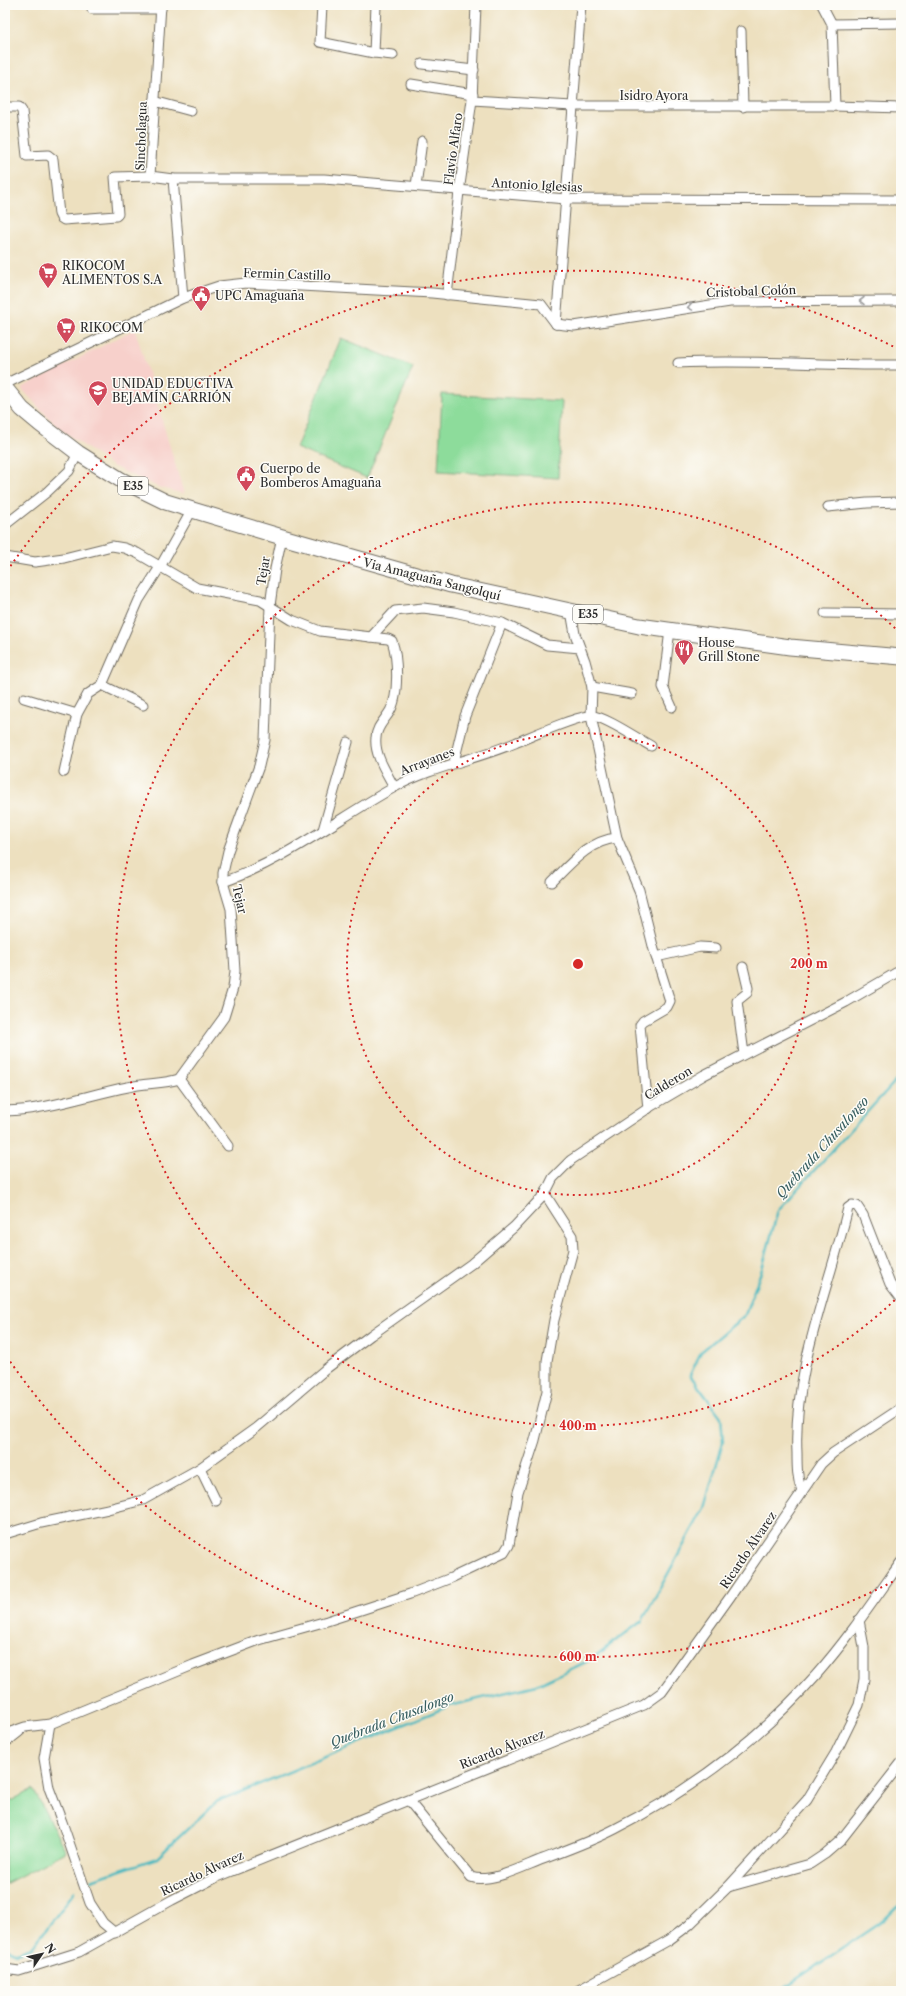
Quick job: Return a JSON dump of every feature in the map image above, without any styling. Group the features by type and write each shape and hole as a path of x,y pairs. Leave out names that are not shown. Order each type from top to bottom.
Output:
{"highway":[{"name":"Via Amaguaña Sangolquí","path":"5,388 22,408 78,453 128,483 166,502 192,510 451,585 639,626 790,647 901,657"}],"street":[{"path":"322,5 320,42 374,53 393,55"},
{"path":"374,53 376,5"},
{"name":"Flavio Alfaro","path":"447,295 459,192 473,97 476,5"},
{"path":"556,324 556,305 581,5"},
{"path":"822,5 832,24 835,106"},
{"path":"92,9 161,7"},
{"name":"Sincholagua","path":"161,7 150,176 173,179"},
{"path":"832,24 901,23"},
{"path":"741,31 743,107"},
{"path":"422,64 474,70"},
{"name":"Isidro Ayora","path":"411,84 473,97 572,106 835,106 901,108"},
{"path":"154,101 191,111"},
{"path":"5,106 19,107 22,111 27,156 48,155 53,159 59,214 64,220 116,216 118,214 115,177 150,176"},
{"path":"416,186 422,141"},
{"path":"173,179 183,298"},
{"name":"Antonio Iglesias","path":"173,179 324,179 416,186 459,192 566,199 901,200"},
{"name":"Fermin Castillo","path":"5,384 183,298 219,286 246,283 447,295 556,305"},
{"name":"Cristobal Colón","path":"556,324 574,326 730,302 901,301"},
{"path":"541,304 556,324"},
{"path":"678,363 706,361 854,366 901,365"},
{"path":"5,525 47,492 69,471 78,453"},
{"path":"828,508 867,503 901,502"},
{"path":"64,772 78,714 88,694 102,684 139,600 160,567 192,510"},
{"name":"Tejar","path":"179,1079 224,1018 233,988 235,971 231,909 223,882 223,873 228,851 259,766 265,740 270,606 275,569 282,537"},
{"path":"5,557 35,562 64,558 112,546 124,548 137,553 197,588 254,598 292,620 320,631 388,639 392,641 394,646 395,702 379,727 375,740 381,762 394,787"},
{"path":"371,637 391,613 399,610 423,608 454,612 502,623 541,643 580,648"},
{"path":"571,610 580,648 592,687 591,716 617,838 639,890 656,957 670,1003 667,1007 640,1025 648,1108"},
{"path":"825,613 901,614"},
{"path":"454,762 465,716 502,623"},
{"path":"670,630 663,687 672,707"},
{"path":"102,684 143,706"},
{"path":"592,687 632,694"},
{"path":"24,698 78,714"},
{"path":"591,716 601,718 651,746"},
{"name":"Arrayanes","path":"223,882 239,877 289,851 394,787 454,762 498,750 577,719 591,716"},
{"path":"323,830 348,742"},
{"path":"552,882 589,849 607,839 617,838"},
{"path":"656,957 700,947 716,948"},
{"path":"743,966 748,988 747,993 737,1001 744,1054"},
{"name":"Calderon","path":"5,1534 41,1523 143,1500 200,1468 256,1428 333,1363 471,1264 514,1227 545,1194 553,1178 571,1160 648,1108 744,1054 846,1002 901,970"},
{"path":"5,1111 18,1111 128,1087 170,1082 179,1079 228,1146"},
{"path":"5,1734 24,1727 50,1724 193,1665 259,1640 327,1621 410,1594 451,1578 504,1553 509,1545 518,1492 535,1440 547,1391 548,1362 554,1320 573,1250 572,1236 545,1194"},
{"path":"802,1492 798,1477 796,1447 797,1417 802,1381 848,1208 852,1205 857,1206 863,1215 887,1278 895,1292 900,1297"},
{"name":"Ricardo Álvarez","path":"5,1969 19,1970 78,1952 215,1878 409,1801 474,1773 644,1705 655,1699 662,1692 730,1597 827,1458 901,1408"},
{"path":"200,1468 216,1502"},
{"path":"409,1801 471,1877 478,1880 494,1877 564,1851 615,1829 670,1798 740,1747 816,1676 901,1562"},
{"path":"577,1991 670,1940 689,1925 728,1887 807,1800 836,1752 859,1705 864,1679 864,1647 859,1620"},
{"path":"50,1724 44,1758 49,1788 90,1903 103,1923 115,1933"},
{"path":"5,1743 24,1727"},
{"path":"728,1887 810,1864 825,1854 840,1841 901,1763"}],"shaded area":[{"name":"UNIDAD EDUCTIVA BEJAMÍN CARRIÓN","path":"135,329 184,494 158,487 112,466 56,426 21,388"}],"green space":[{"path":"341,338 413,367 367,478 296,448"},
{"path":"442,394 562,401 558,478 438,471"},
{"path":"33,1789 66,1852 5,1884 5,1804"}],"waterway":[{"name":"Quebrada Chusalongo","path":"91,1880 157,1858 216,1802 449,1706 537,1685 590,1660 642,1621 704,1508 723,1442 721,1417 690,1375 701,1352 745,1315 762,1269 778,1210 901,1075"},
{"name":"Quebrada Chusalongo","path":"5,1948 17,1953 32,1948 75,1891"},
{"path":"779,1991 884,1920 901,1903"}],"place":[{"name":"RIKOCOM ALIMENTOS S.A","path":"48,289"},
{"name":"UPC Amaguaña","path":"201,312"},
{"name":"RIKOCOM","path":"66,344"},
{"name":"UNIDAD EDUCTIVA BEJAMÍN CARRIÓN","path":"98,407"},
{"name":"Cuerpo de Bomberos Amaguaña","path":"246,492"},
{"name":"House Grill Stone","path":"684,666"}]}
